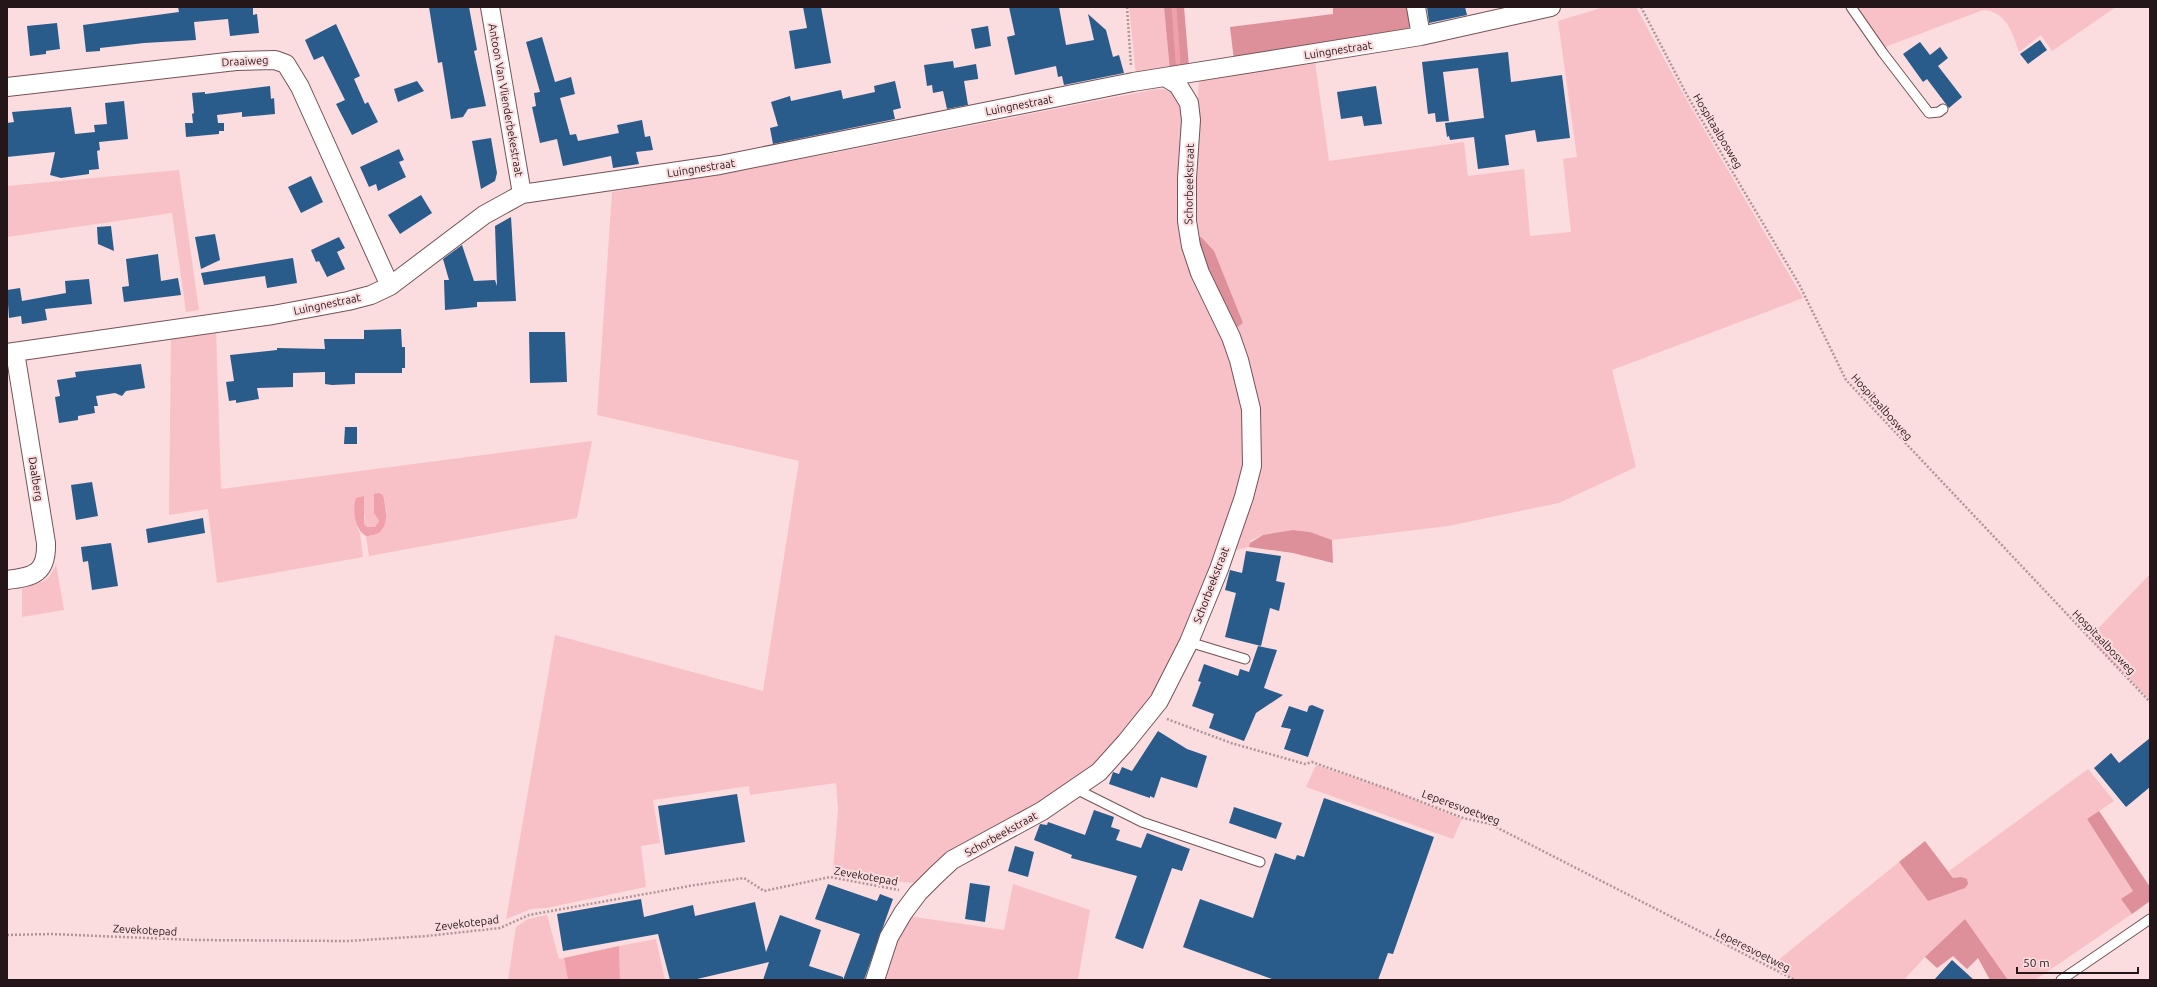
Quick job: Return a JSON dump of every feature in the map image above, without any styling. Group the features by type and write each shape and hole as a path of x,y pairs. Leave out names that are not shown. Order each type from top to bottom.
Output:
{"street":[{"name":"Antoon Van Vlienderbekestraat","path":"490,7 522,194"},
{"path":"1416,7 1421,36"},
{"name":"Luingnestraat","path":"11,353 273,315 348,301 371,294 390,286 484,215 522,194 720,166 1132,82 1421,36 1551,7"},
{"name":"Draaiweg","path":"7,87 236,61 275,60 286,64 300,87 390,286"},
{"name":"Schorbeekstraat","path":"875,980 890,937 903,913 918,893 952,860 1042,811 1076,789 1113,758 1150,710 1159,701 1189,642 1219,569 1244,497 1252,466 1253,444 1250,409 1239,360 1231,337 1200,273 1191,246 1187,221 1187,178 1191,120 1189,103 1178,85 1165,77"},
{"name":"Daalberg","path":"7,580 25,578 39,571 47,557 46,543 11,353"}],"lane":[{"path":"1851,7 1882,53 1929,113 1939,112 1944,109"},
{"path":"1189,642 1244,659"},
{"path":"1076,789 1142,822 1260,862"},
{"path":"2061,980 2150,919"}],"path":[{"path":"1127,7 1132,82"},
{"name":"Hospitaalbosweg","path":"1641,7 1688,97 1799,284 1846,380 2150,702"},
{"name":"Leperesvoetweg","path":"1150,710 1160,716 1231,743 1305,764 1312,762 1391,790 1463,818 1490,824 1795,980"},
{"name":"Zevekotepad","path":"7,935 51,934 266,941 348,940 428,936 500,928 529,915 695,885 744,878 764,891 830,876 918,893"}],"shaded area":[{"path":"1129,7 1164,7 1170,71 1136,76"},
{"path":"1164,7 1184,7 1189,67 1170,71"},
{"path":"1333,7 1409,7 1411,21 1409,30 1234,60 1230,27 1333,14"},
{"path":"1604,7 1636,7 1685,97 1803,298 1612,370 1636,467 1559,503 1448,526 1332,540 1310,532 1293,530 1263,535 1251,540 1249,547 1231,551 1259,457 1232,331 1243,323 1195,239 1196,125 1199,80 1315,62 1329,161 1464,142 1468,176 1524,169 1530,236 1571,232 1563,159 1577,157 1558,21"},
{"path":"1856,7 2116,7 2052,51 2041,35 2019,52 2011,30 2007,24 1998,15 1991,12 1983,10 1885,47"},
{"path":"1157,89 1171,92 1183,101 1180,196 1230,355 1239,391 1245,440 1243,471 1231,509 1195,607 1164,678 1140,713 1103,758 1058,792 951,853 915,883 864,879 833,870 838,809 836,783 750,795 749,786 653,800 660,843 641,846 646,887 546,908 531,909 506,919 555,635 763,691 799,461 597,415 612,192 823,155"},
{"path":"179,170 199,310 186,312 172,213 7,237 7,186"},
{"path":"1201,237 1214,251 1243,323 1232,331 1195,239"},
{"path":"216,329 221,489 592,441 577,518 369,556 366,536 372,536 387,512 383,495 374,494 374,513 379,521 375,527 367,527 364,524 365,514 357,527 360,533 363,557 217,583 208,509 169,515 171,337"},
{"path":"379,493 383,495 386,509 385,522 380,532 374,535 366,536 359,529 355,519 354,508 356,498 364,496 364,524 367,527 375,527 379,521 374,513 374,494"},
{"path":"1293,530 1310,532 1332,540 1333,563 1293,553 1249,547 1250,543 1263,535"},
{"path":"56,564 64,610 22,617 22,585 44,581 53,571"},
{"path":"2150,574 2150,700 2089,638"},
{"path":"1316,765 1391,790 1462,819 1453,839 1306,787"},
{"path":"2088,769 2114,801 2087,819 2133,891 2122,899 2132,914 2035,980 2008,980 1965,919 1925,957 1904,980 1796,980 1771,966 1899,862 1928,901 1961,877 1953,878 1949,871"},
{"path":"2099,811 2150,887 2150,901 2132,914 2121,899 2133,891 2087,819"},
{"path":"1925,841 1953,878 1961,877 1967,879 1968,884 1965,888 1928,901 1899,862"},
{"path":"1013,884 1090,910 1078,980 879,980 908,916 1004,930"},
{"path":"547,915 559,959 564,958 568,980 508,980 516,927 528,919"},
{"path":"1965,919 2008,980 1990,980 1978,958 1967,969 1953,956 1937,968 1925,957"},
{"path":"656,939 665,980 620,980 619,946"},
{"path":"619,946 620,980 568,980 564,958"}],"building":[{"path":"178,7 253,7 253,15 257,14 259,33 230,36 228,19 194,22 196,40 144,43 100,48 100,51 86,52 83,25 179,12"},
{"path":"429,7 469,7 477,50 474,51 486,106 468,109 463,117 451,119 442,62 438,63"},
{"path":"803,7 821,7 831,63 795,69 789,31 807,28"},
{"path":"1009,7 1059,7 1066,45 1094,40 1088,14 1106,30 1113,57 1119,55 1124,73 1064,85 1062,76 1058,77 1056,66 1015,75 1007,37 1015,35"},
{"path":"1427,7 1465,7 1467,15 1429,23"},
{"path":"57,23 60,49 46,51 46,54 30,56 27,26"},
{"path":"336,24 360,76 354,79 365,104 368,102 378,122 352,135 336,104 345,100 323,56 314,60 305,40"},
{"path":"988,26 991,46 975,49 971,29"},
{"path":"542,37 555,82 571,77 575,94 560,98 570,135 576,134 578,141 619,133 617,125 642,120 645,137 650,136 653,150 636,152 639,164 613,168 611,156 563,166 557,139 540,143 532,107 536,106 534,93 540,92 526,42"},
{"path":"2040,40 2047,50 2028,64 2020,54"},
{"path":"1920,42 1930,55 1940,47 1948,58 1938,66 1962,97 1949,108 1927,79 1923,82 1903,54"},
{"path":"1508,52 1511,82 1562,75 1570,138 1537,142 1535,130 1505,135 1509,165 1478,169 1474,137 1450,140 1449,136 1447,137 1445,123 1484,118 1478,68 1443,72 1449,121 1436,122 1435,113 1428,114 1422,62"},
{"path":"953,61 954,68 976,64 978,79 964,81 968,105 947,109 943,91 933,93 932,85 927,86 924,65"},
{"path":"417,81 424,91 398,102 394,89"},
{"path":"895,81 901,108 893,110 895,119 773,144 770,128 778,126 771,102 790,96 791,101 841,90 843,99 875,92 874,86"},
{"path":"270,86 271,99 274,98 275,114 242,117 242,112 217,115 218,123 224,123 224,131 219,131 219,134 186,137 185,123 193,123 192,114 194,113 192,93 205,92 205,94"},
{"path":"1376,86 1382,124 1364,126 1362,116 1341,119 1337,92"},
{"path":"124,101 128,139 99,142 100,150 97,151 99,169 89,170 89,174 61,178 50,175 55,152 7,157 7,123 14,122 12,112 71,107 75,134 95,132 94,125 107,124 105,103"},
{"path":"491,138 497,173 495,181 481,189 472,141"},
{"path":"399,149 404,160 399,162 406,177 378,191 376,184 369,187 360,167"},
{"path":"311,176 323,202 301,213 288,187"},
{"path":"421,195 432,213 400,234 388,215"},
{"path":"511,217 516,301 477,302 477,307 445,310 444,280 449,280 443,259 462,245 474,281 495,280 497,286 495,226"},
{"path":"111,226 114,251 98,244 97,227"},
{"path":"215,234 220,260 201,269 195,237"},
{"path":"339,237 345,248 337,252 345,269 327,277 319,261 316,262 311,250"},
{"path":"158,254 161,281 178,278 181,295 124,302 122,287 129,286 126,259"},
{"path":"293,258 297,283 267,288 265,276 204,285 201,273"},
{"path":"89,279 92,304 45,309 47,320 22,324 21,316 9,318 7,290 20,288 22,301 66,293 65,281"},
{"path":"401,329 402,347 405,347 405,368 402,368 402,373 355,373 355,384 332,385 325,384 325,372 293,373 293,387 257,388 259,399 236,403 236,400 229,401 226,382 234,381 230,355 277,350 277,348 325,349 324,339 364,339 364,330"},
{"path":"529,332 565,332 567,382 530,383"},
{"path":"141,364 145,388 126,391 122,396 115,393 96,396 98,406 94,406 95,413 78,416 78,420 59,423 55,397 60,396 57,380 76,377 75,372"},
{"path":"345,427 357,427 357,444 344,444"},
{"path":"92,482 98,516 76,520 71,485"},
{"path":"203,518 205,533 148,543 146,529"},
{"path":"111,543 118,586 92,590 88,561 83,562 81,547"},
{"path":"1246,551 1281,556 1276,581 1285,583 1279,611 1270,608 1261,646 1225,637 1236,593 1225,590 1230,570 1242,573"},
{"path":"1258,646 1277,650 1264,688 1283,695 1256,713 1244,741 1209,728 1214,714 1192,706 1201,682 1198,681 1204,664 1238,676 1240,669 1249,672"},
{"path":"1312,705 1324,710 1308,757 1284,749 1291,729 1281,727 1289,706 1307,712 1309,706"},
{"path":"1158,731 1187,749 1207,756 1197,788 1161,777 1154,798 1150,796 1150,798 1109,784 1113,772 1119,774 1122,767 1132,771"},
{"path":"2150,738 2150,787 2126,807 2094,768 2111,753 2119,763"},
{"path":"737,794 745,842 665,855 658,806"},
{"path":"1324,798 1434,837 1393,954 1388,953 1378,980 1275,980 1183,947 1200,899 1253,918 1275,853 1295,860 1297,855 1304,857"},
{"path":"1234,807 1282,823 1276,839 1229,823"},
{"path":"1094,810 1114,817 1111,827 1120,830 1116,840 1141,848 1147,833 1190,849 1182,871 1172,868 1143,949 1115,938 1137,876 1071,858 1072,855 1034,840 1040,824 1047,825 1048,822 1085,835"},
{"path":"1015,846 1034,852 1028,877 1008,871"},
{"path":"970,883 990,886 985,922 965,919"},
{"path":"828,884 877,901 880,894 893,899 864,980 843,980 860,934 815,919"},
{"path":"641,899 644,917 693,905 695,916 755,902 766,952 780,915 821,930 809,966 843,977 843,980 763,980 769,962 693,980 670,980 658,934 563,951 557,914"},
{"path":"1952,960 1974,980 1934,980"}],"waterway":[{"path":"1174,7 1178,62"}]}
